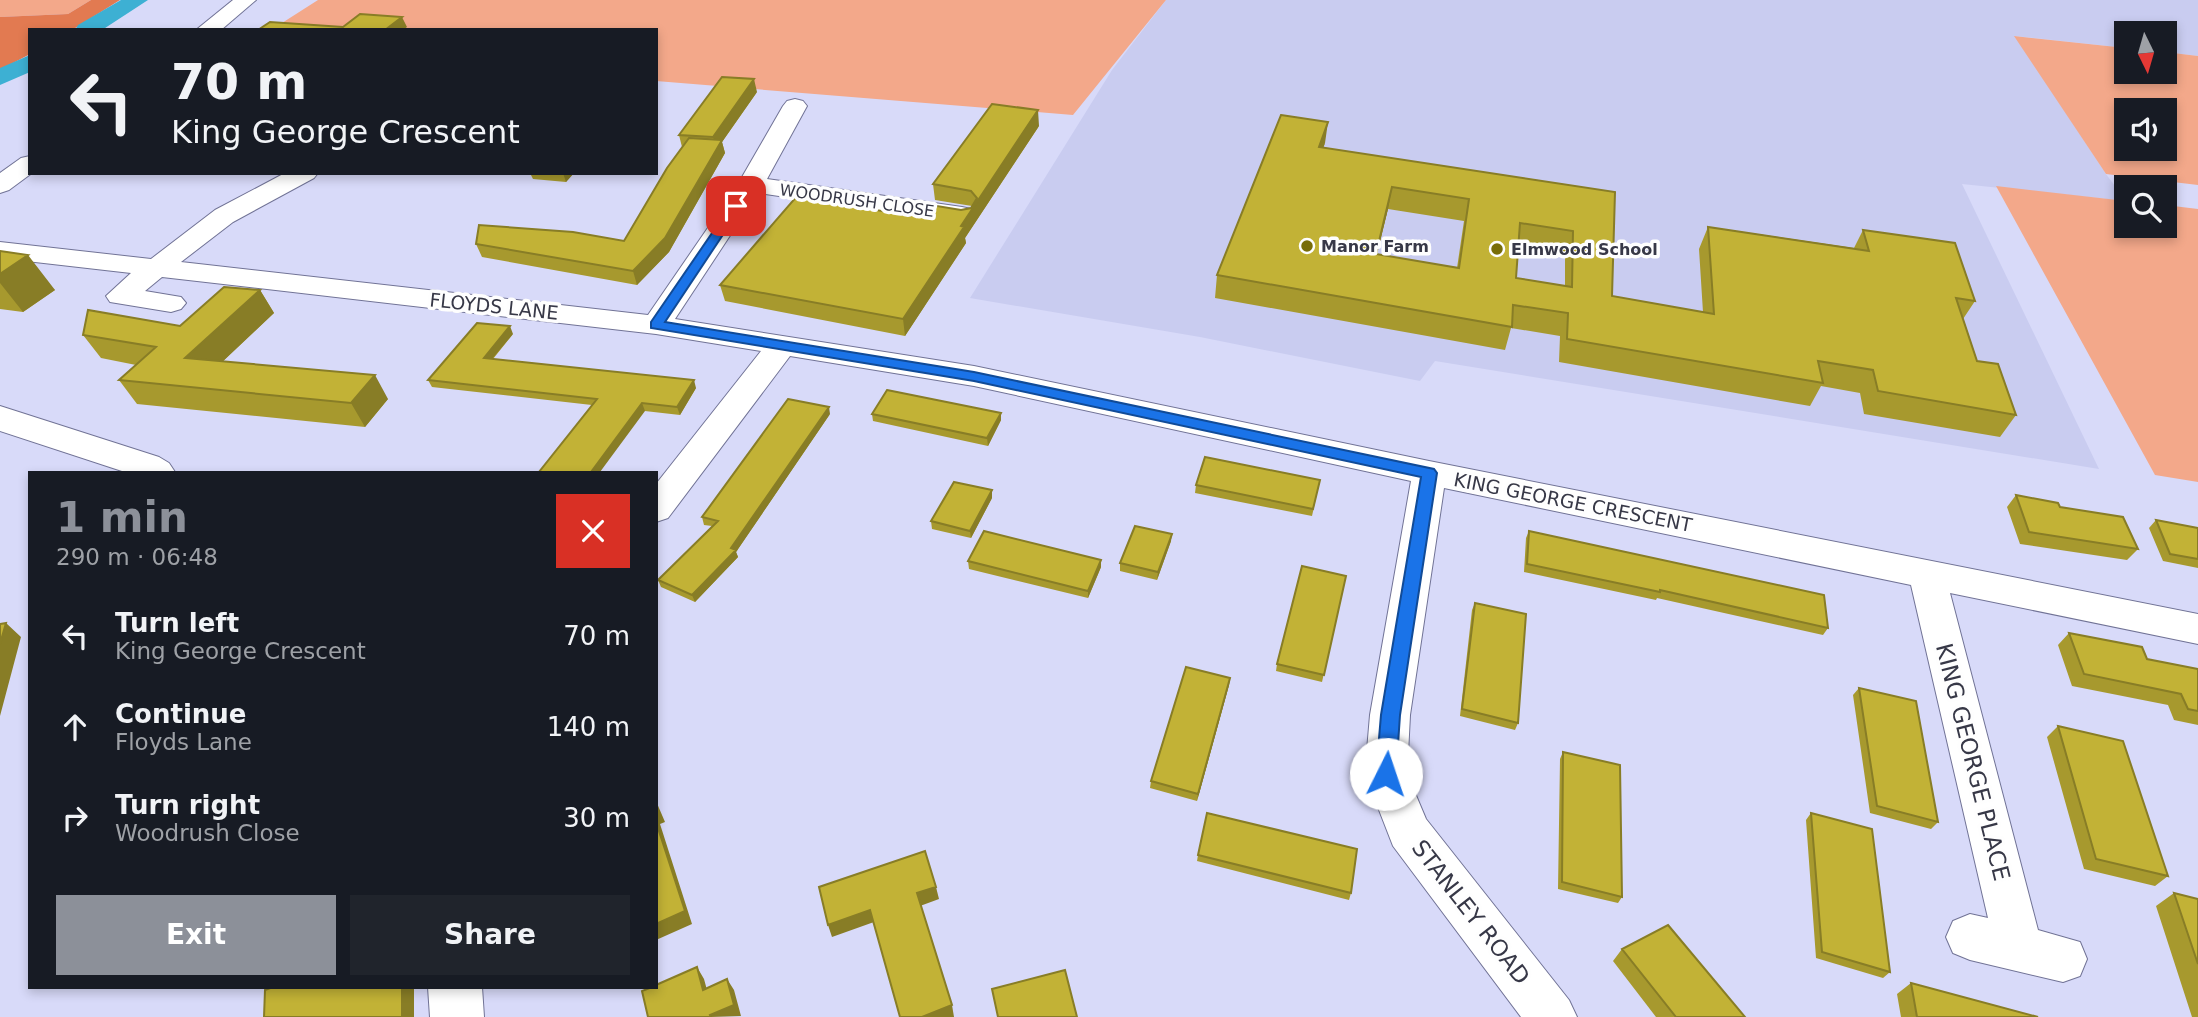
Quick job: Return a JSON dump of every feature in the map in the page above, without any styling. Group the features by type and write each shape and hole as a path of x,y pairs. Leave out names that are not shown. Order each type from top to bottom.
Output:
{"main road":[{"path":"0,418 154,471"},
{"path":"456,989 457,1017"}],"street":[{"path":"210,28 246,0"},
{"name":"WOODRUSH CLOSE","path":"656,325 751,184 795,106"},
{"path":"0,185 28,164"},
{"path":"171,303 120,296 224,216 301,175"},
{"name":"WOODRUSH CLOSE","path":"751,184 962,215"},
{"name":"FLOYDS LANE","path":"0,250 656,325 782,345"},
{"path":"658,506 782,345"},
{"name":"KING GEORGE CRESCENT","path":"782,345 974,376 1429,473 2198,629"},
{"name":"STANLEY ROAD","path":"1429,473 1391,715 1386,774 1409,832 1552,1017"},
{"name":"KING GEORGE PLACE","path":"1927,575 2041,953 1969,937"}],"shaded area":[{"path":"0,0 91,0 68,14 0,17"},
{"path":"91,0 120,0 75,28 28,28 28,55 0,70 0,17 68,14"},
{"path":"318,0 1166,0 1073,115 658,81 658,28 274,28"},
{"name":"Elmwood School","path":"1166,0 2198,0 2198,56 2177,53 2177,21 2114,21 2114,47 2015,36 2114,185 2114,200 1962,184 2099,469 1435,361 1420,381 1200,337 970,298 1112,70"},
{"path":"2014,36 2114,47 2114,84 2177,84 2177,53 2198,56 2198,185 2177,182 2177,175 2106,174"},
{"path":"1996,186 2114,200 2114,238 2177,238 2177,206 2198,209 2198,482 2155,475"}],"building":[{"path":"360,14 402,17 388,28 261,28 270,22 343,27"},
{"path":"722,77 754,79 713,137 679,135"},
{"path":"992,104 1038,110 903,319 720,285 797,196 910,216 919,203 961,210 971,208 977,198 971,191 933,184"},
{"path":"1281,115 1328,122 1319,147 1615,192 1612,296 1714,314 1708,227 1869,251 1863,230 1955,243 1975,301 1956,298 1977,361 1998,364 2016,415 1878,391 1873,370 1818,361 1823,383 1567,339 1568,313 1513,305 1512,327 1217,275","holes":["1392,187 1469,199 1459,268 1376,254","1520,223 1573,231 1572,287 1516,278"]},
{"path":"689,138 722,140 665,238 633,271 476,244 479,225 573,232 624,241 667,168"},
{"path":"0,251 28,255 0,274"},
{"path":"224,287 260,290 185,358 375,375 351,403 119,380 156,347 83,335 88,310 180,326"},
{"path":"477,323 510,326 484,358 694,380 677,407 642,403 592,471 540,471 597,399 428,380"},
{"path":"887,390 1001,413 987,438 872,414"},
{"path":"788,399 829,407 731,548 736,550 692,595 658,580 718,521 702,517"},
{"path":"1205,457 1320,480 1313,509 1196,485"},
{"path":"954,482 992,490 970,531 931,521"},
{"path":"2016,495 2058,503 2060,507 2123,517 2138,549 2029,532"},
{"path":"2156,520 2198,528 2198,559 2170,554"},
{"path":"1135,526 1172,534 1158,572 1120,563"},
{"path":"984,531 1101,560 1088,591 968,561"},
{"path":"1529,531 1824,595 1828,628 1660,590 1527,564"},
{"path":"1302,566 1346,576 1324,675 1277,664"},
{"path":"1475,603 1526,614 1518,723 1462,709"},
{"path":"6,623 0,644 0,624"},
{"path":"2069,633 2142,647 2147,659 2198,669 2198,711 2188,709 2181,694 2084,674"},
{"path":"1186,667 1230,678 1198,794 1151,781"},
{"path":"1859,688 1916,701 1938,822 1877,806"},
{"path":"2058,726 2123,741 2168,876 2096,859"},
{"path":"1563,752 1620,765 1622,897 1562,882"},
{"path":"1207,813 1357,849 1351,893 1198,855"},
{"path":"1811,813 1872,829 1890,972 1822,952"},
{"path":"658,828 685,911 658,923"},
{"path":"925,851 936,887 917,893 952,1005 922,1017 900,1017 870,910 828,925 819,887"},
{"path":"2174,893 2198,899 2198,964"},
{"path":"1668,925 1745,1017 1676,1017 1622,949"},
{"path":"697,967 703,990 727,979 734,1005 710,1015 711,1017 648,1017 642,991 658,989 658,984"},
{"path":"1065,970 1077,1017 998,1017 992,989"},
{"path":"1911,983 2038,1017 1917,1017"},
{"path":"402,989 402,1017 264,1017 265,990"}],"waterway":[{"path":"89,28 137,0"},
{"path":"0,78 28,63"}],"place":[{"name":"Manor Farm","path":"1307,246"},
{"name":"Elmwood School","path":"1497,249"}],"route":[{"path":"736,206 656,325 974,376 1429,473 1391,715 1386,774"}]}
